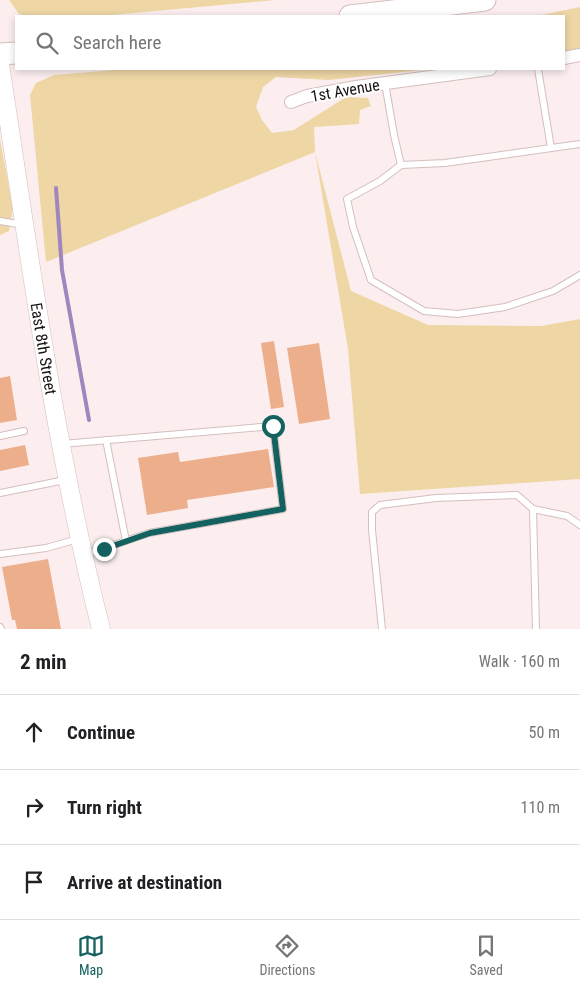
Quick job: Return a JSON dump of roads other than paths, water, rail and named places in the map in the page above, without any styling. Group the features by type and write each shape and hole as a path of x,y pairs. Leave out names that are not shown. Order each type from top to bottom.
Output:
{"highway":[{"path":"358,15 485,0"},
{"path":"0,54 15,53"}],"main road":[{"name":"East 8th Street","path":"0,64 60,444 79,538 101,629"}],"street":[{"path":"565,58 580,55"},
{"name":"1st Avenue","path":"291,102 307,96 482,70"}],"lane":[{"path":"538,70 551,148"},
{"path":"385,83 401,165"},
{"path":"580,144 445,163 401,165 380,181 347,199 353,227 371,280 424,311 458,314 505,307 553,291 580,275"},
{"path":"0,221 24,225"},
{"path":"60,444 273,426 283,509 150,533 83,556"},
{"path":"0,436 24,432"},
{"path":"106,440 126,541"},
{"path":"0,493 67,480"},
{"path":"382,629 372,530 372,512 380,505 436,498 518,495 533,508 567,516 580,525"},
{"path":"533,508 536,629"},
{"path":"0,554 46,548 79,538"}],"waterway":[{"path":"56,188 62,270 89,420"}]}
